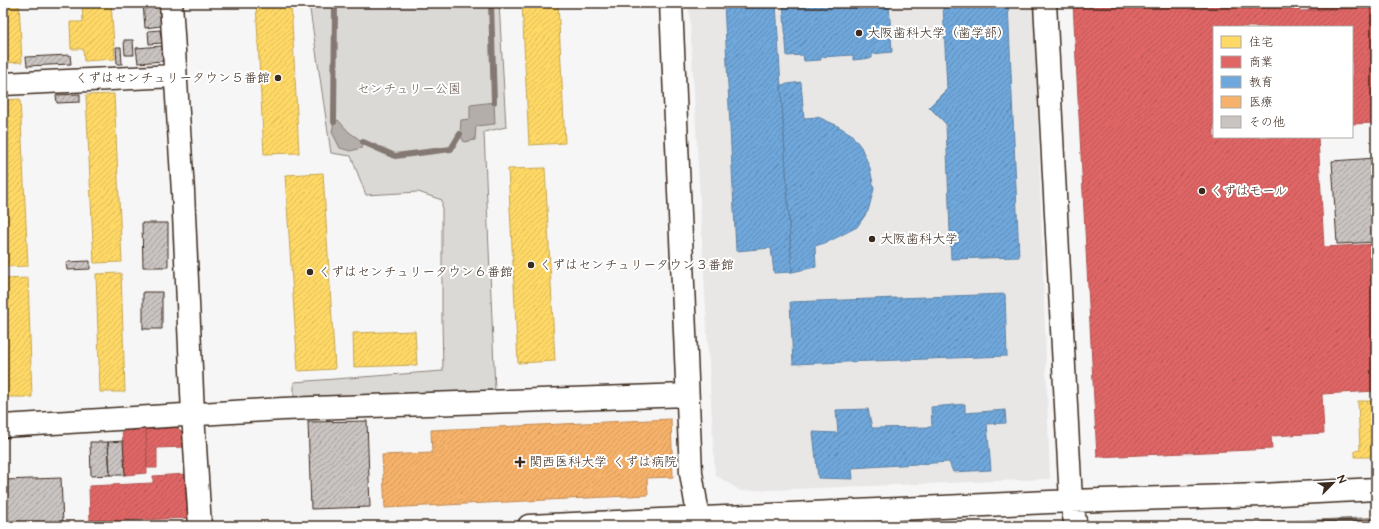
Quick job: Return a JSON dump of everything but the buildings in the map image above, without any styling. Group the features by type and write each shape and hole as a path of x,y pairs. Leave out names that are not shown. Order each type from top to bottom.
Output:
{"street":[{"path":"172,3 200,526"},
{"path":"671,3 691,473 699,522"},
{"path":"1045,3 1071,501 1076,526"},
{"path":"3,84 175,76"},
{"path":"3,426 298,409 687,396"},
{"path":"528,526 699,522 1071,501 1262,495 1376,489"}],"shaded area":[{"name":"大阪歯科大学","path":"689,3 1034,3 1050,479 741,491 715,475"},
{"path":"494,102 495,124 476,126 475,140 464,142 460,134 461,120 470,119 470,105"},
{"path":"338,120 349,132 363,142 362,148 350,151 340,148 332,132 334,122"}],"green space":[{"name":"センチュリー公園","path":"309,3 499,3 506,127 484,132 495,390 294,399 294,382 443,371 442,200 418,192 366,195 351,156 331,153"}],"waterway":[{"path":"334,122 335,3"},
{"path":"491,3 494,102"},
{"path":"363,142 395,156 451,149 460,134"},
{"path":"1231,526 1376,520"}],"place":[{"name":"大阪歯科大学（歯学部）","path":"859,33"},
{"name":"くずはセンチュリータウン５番館","path":"278,78"},
{"name":"くずはモール","path":"1202,191"},
{"name":"大阪歯科大学","path":"872,239"},
{"name":"くずはセンチュリータウン３番館","path":"531,265"},
{"name":"くずはセンチュリータウン６番館","path":"310,272"},
{"name":"関西医科大学 くずは病院","path":"520,462"}]}
